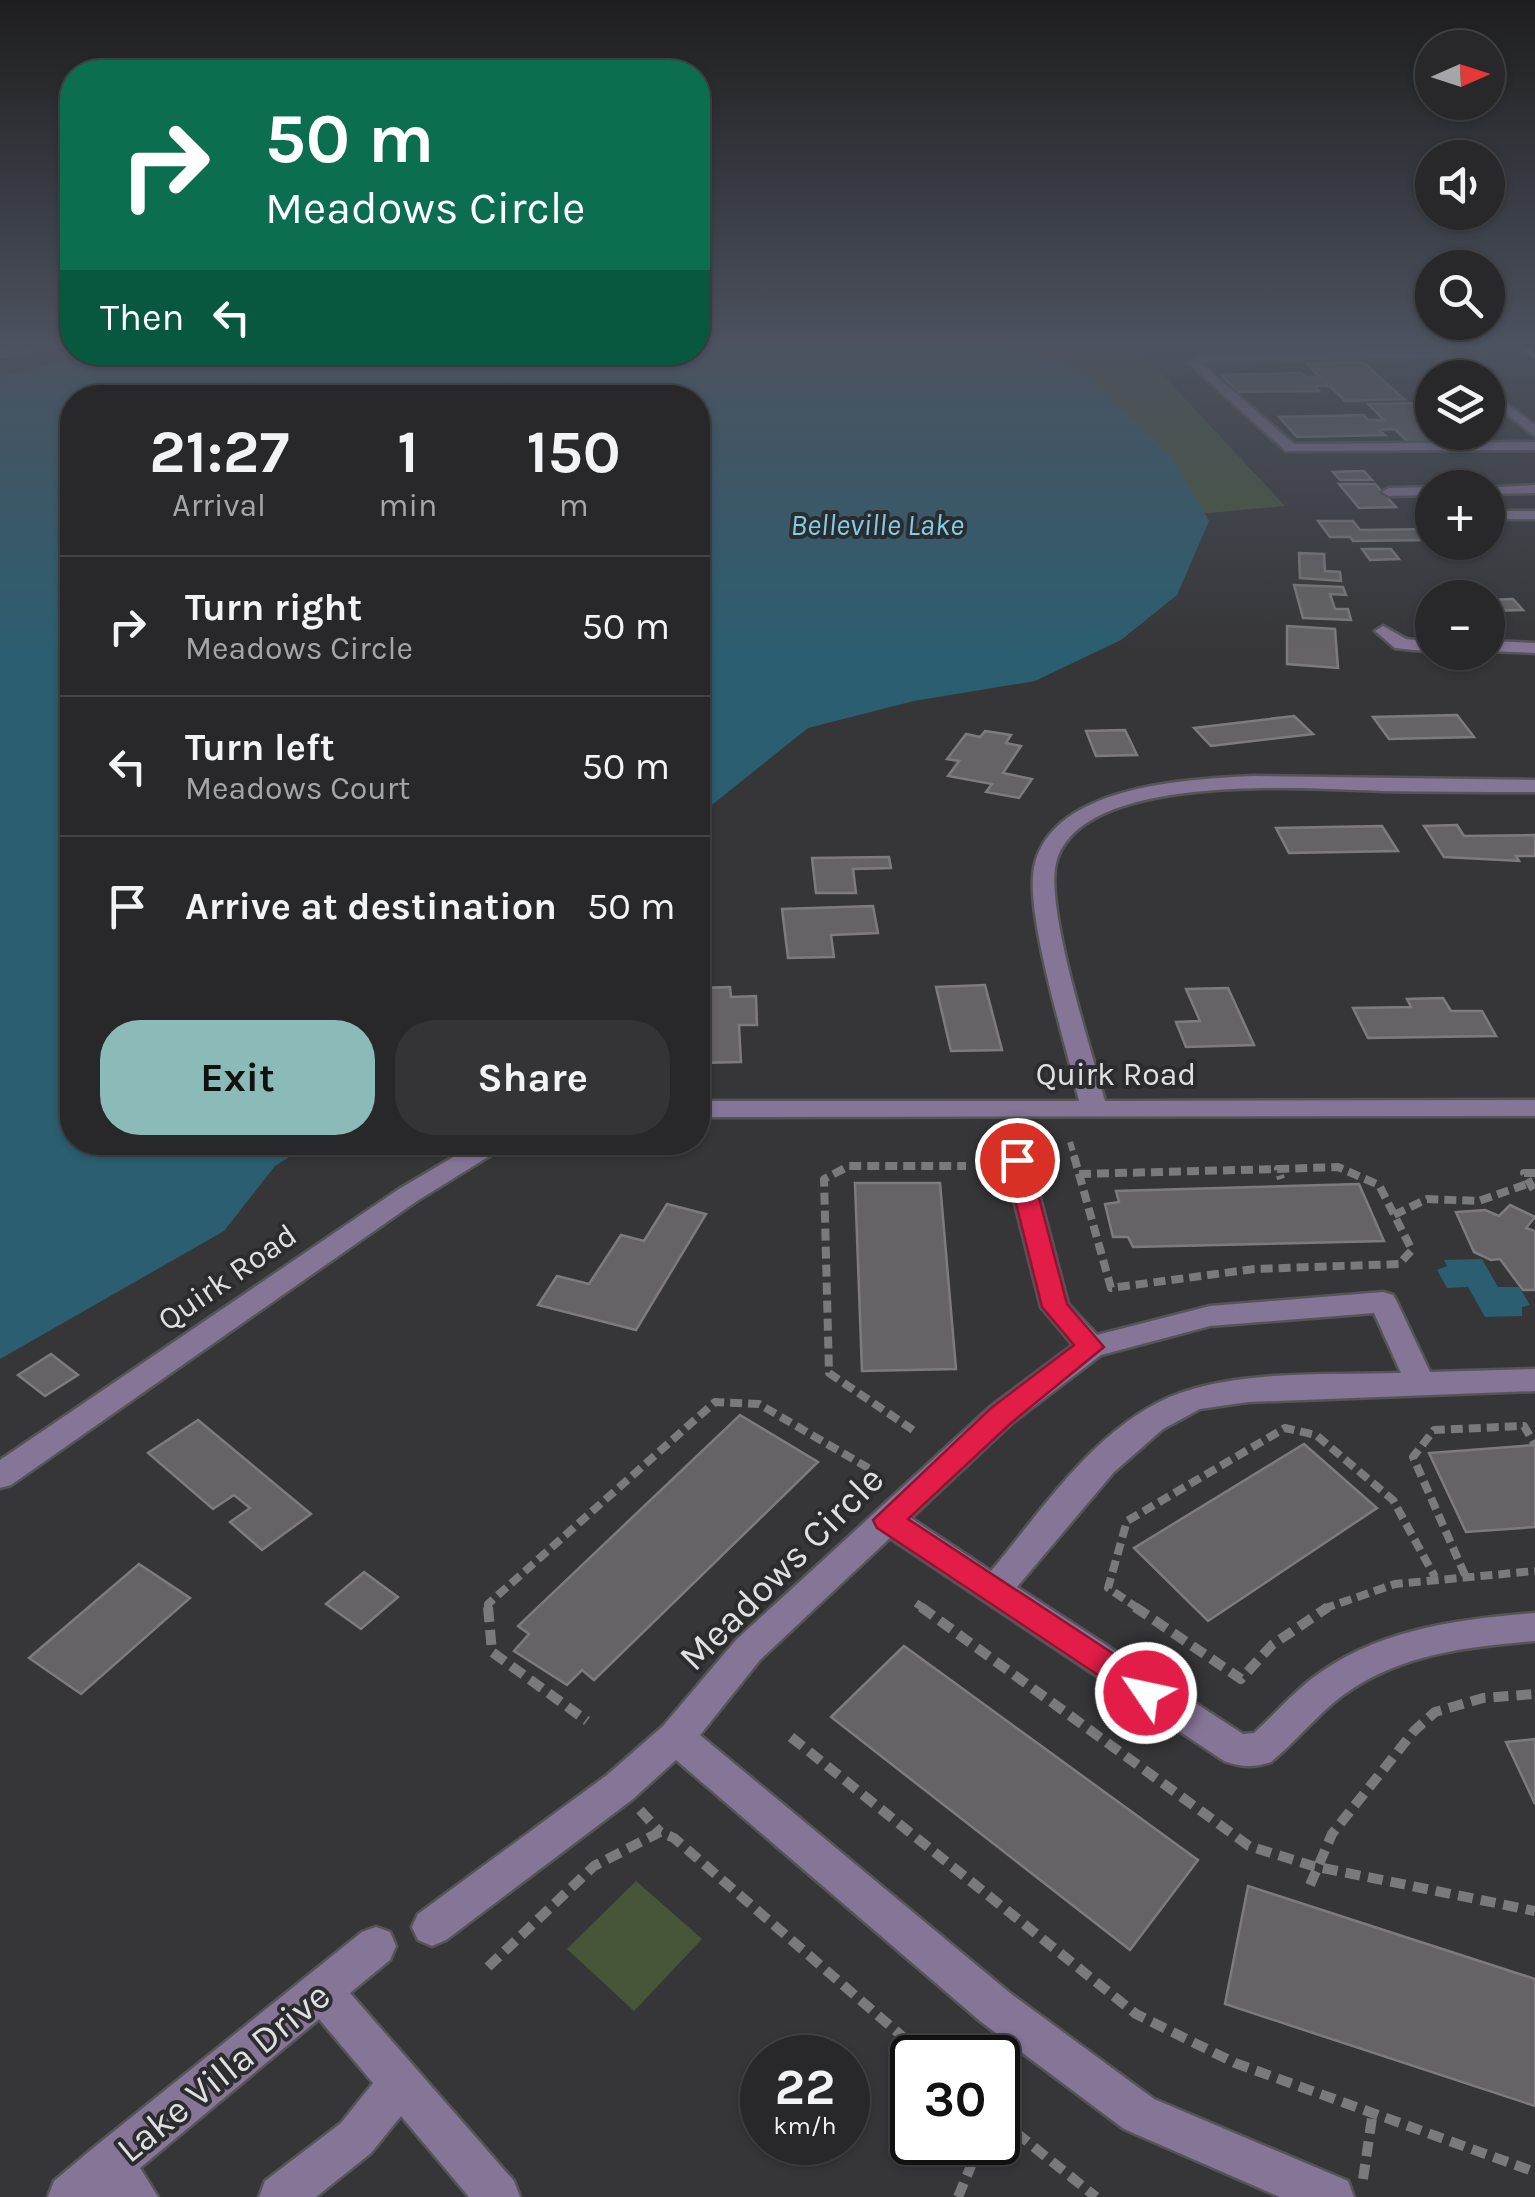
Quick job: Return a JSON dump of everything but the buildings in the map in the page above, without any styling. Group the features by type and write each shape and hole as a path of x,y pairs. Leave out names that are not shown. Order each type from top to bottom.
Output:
{"street":[{"path":"1290,448 1349,448"},
{"path":"1356,460 1535,458"},
{"path":"1505,490 1535,489"},
{"path":"1389,492 1415,491"},
{"path":"1505,515 1535,514"},
{"path":"1383,632 1401,644 1415,645"},
{"path":"1505,647 1535,648"},
{"path":"1094,1109 1045,909 1044,864 1065,832 1082,819 1118,802 1191,785 1535,786"},
{"name":"Quirk Road","path":"710,1109 1535,1108"},
{"name":"Quirk Road","path":"0,1476 408,1195 477,1155"},
{"path":"1017,1160 1055,1307 1091,1347"},
{"name":"Meadows Circle","path":"432,1927 620,1787 676,1737 748,1650 1001,1415 1091,1347 1210,1316 1383,1302 1420,1381"},
{"path":"996,1589 1112,1457 1157,1418 1182,1404 1235,1392 1420,1381 1535,1380"},
{"path":"888,1520 1202,1731 1237,1750 1258,1750 1322,1692 1366,1661 1469,1632 1535,1627"},
{"path":"676,1737 995,2008 1139,2114 1332,2197"},
{"name":"Lake Villa Drive","path":"70,2197 122,2181 322,1991 376,1946"},
{"path":"322,1991 498,2197"},
{"path":"281,2197 356,2138 401,2082"}],"path":[{"path":"1070,1142 1110,1288 1254,1269 1400,1264 1412,1250 1379,1185 1338,1167 1079,1174"},
{"path":"913,1430 828,1373 824,1179 849,1166 966,1166"},
{"path":"1278,1169 1281,1178"},
{"path":"1535,1173 1524,1173 1535,1192"},
{"path":"1394,1215 1427,1199 1479,1201 1530,1183"},
{"path":"587,1721 492,1652 488,1604 715,1402 759,1404 870,1469"},
{"path":"1465,1575 1413,1457 1434,1430 1524,1426 1535,1444"},
{"path":"1435,1577 1393,1500 1316,1436 1285,1428 1128,1522 1108,1588 1240,1679 1284,1634 1312,1613 1352,1594 1435,1577 1535,1570"},
{"path":"916,1604 1249,1846 1318,1867 1535,1912"},
{"path":"1310,1885 1332,1834 1414,1731 1435,1712 1483,1698 1535,1694"},
{"path":"791,1737 1136,2014 1234,2063 1535,2172"},
{"path":"488,1967 594,1866 660,1832 674,1838 901,2035"},
{"path":"1365,2166 1372,2111"},
{"path":"1020,2136 1096,2197"},
{"path":"958,2197 971,2165"}],"green space":[{"path":"1014,448 1231,448 1285,506 1101,523"},
{"path":"636,1881 702,1939 634,2011 567,1949"}],"water":[{"name":"Belleville Lake","path":"0,448 60,448 60,1155 292,1155 275,1166 224,1231 0,1359"},
{"name":"Belleville Lake","path":"710,448 1162,448 1172,457 1209,521 1177,595 1121,640 1035,681 914,701 808,728 710,806"},
{"path":"1482,1259 1498,1287 1519,1287 1530,1305 1522,1307 1522,1316 1485,1317 1468,1287 1447,1288 1437,1270 1447,1266 1444,1260"}],"route":[{"path":"1017,1160 1055,1307 1091,1347 1001,1415 888,1520 1146,1693"}]}
